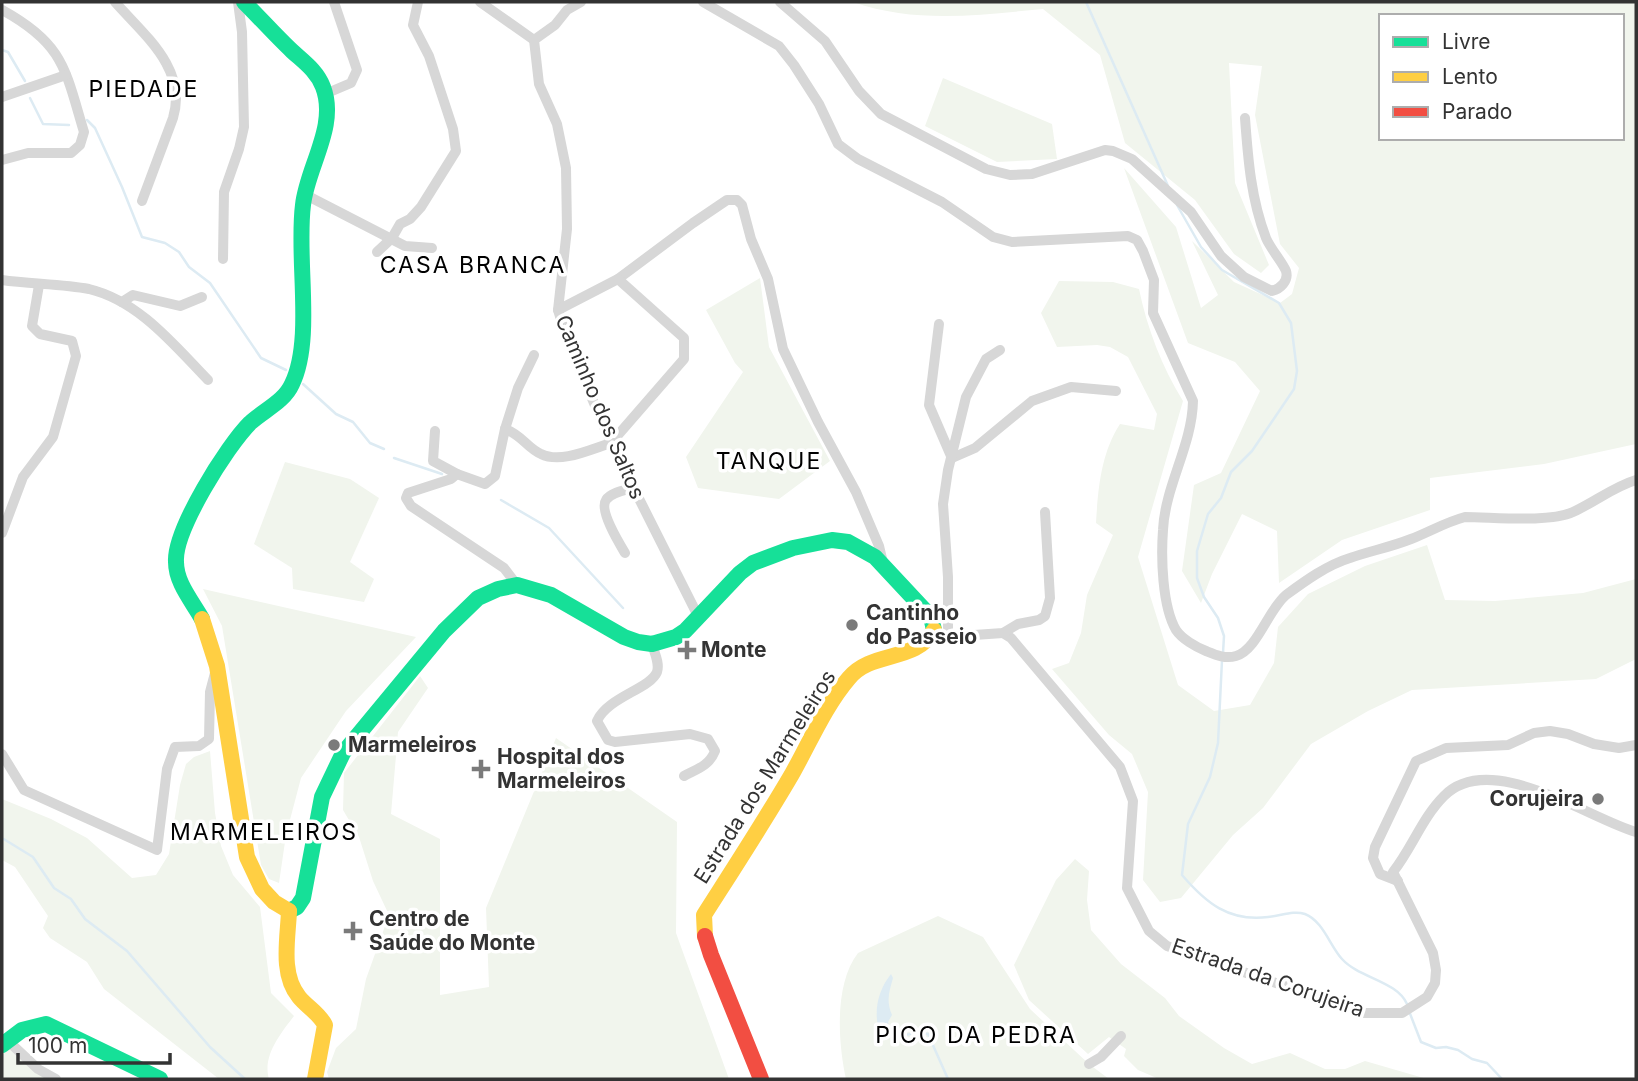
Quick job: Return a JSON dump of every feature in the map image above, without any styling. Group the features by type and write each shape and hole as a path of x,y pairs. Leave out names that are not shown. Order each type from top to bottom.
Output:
{"main road":[{"path":"244,2 293,52 312,67 325,93 323,127 304,194 299,252 299,370 280,400 250,423 230,447 186,526 176,552 177,575 203,620 217,666 247,857 257,883 276,904 289,911"},
{"path":"289,911 297,907 303,898 322,797 344,752 461,613 478,598 498,589 517,585 551,595 624,637 652,644 680,635 753,563 820,541 848,542 874,556 883,565 931,617 939,639"},
{"name":"Estrada dos Marmeleiros","path":"761,1079 708,950 703,931 704,915 785,787 844,685 857,669 873,659 916,650 939,639"},
{"path":"289,911 286,959 290,978 296,994 323,1019 325,1025 315,1079"},
{"path":"3,1044 21,1029 46,1024 160,1079"}],"street":[{"path":"115,2 165,60 177,89 173,118 142,201"},
{"path":"223,259 224,192 244,127 242,33 238,2"},
{"path":"325,93 351,83 357,70 334,2"},
{"path":"377,252 431,195 456,151 453,129 429,56 414,25 418,2"},
{"path":"480,2 534,40 581,2"},
{"path":"703,2 779,46 819,104 838,144 858,159 942,202 993,237 1012,242 1128,236 1137,240 1154,280 1153,313 1193,401 1193,414 1179,469 1169,493 1163,529 1163,561 1171,617 1177,632 1195,647 1223,658 1239,656 1249,648 1283,598 1310,578 1347,558 1409,540 1465,517 1555,517 1572,512 1607,492 1636,480"},
{"path":"780,2 825,41 859,91 881,114 986,169 1010,175 1032,174 1105,150 1132,159 1191,212 1222,256 1244,276 1265,290 1272,291 1279,289 1285,281 1286,272 1267,241 1256,212 1245,118"},
{"path":"2,10 24,22 60,57 84,132 80,145 71,153 28,153 2,160"},
{"name":"Caminho dos Saltos","path":"534,40 539,84 557,124 566,169 568,229 558,310 568,342 611,443 699,618"},
{"path":"2,97 66,75"},
{"path":"304,194 405,246 432,248"},
{"path":"558,310 618,279 693,223 732,198 737,200 742,205 751,239 768,279 783,349 856,492 879,545 883,565"},
{"path":"505,429 520,435 541,454 555,457 611,443 684,359 684,338 618,279"},
{"path":"2,281 89,289 122,302 157,327 208,380"},
{"path":"2,533 4,516 23,477 53,437 76,356 72,341 40,334 32,326 39,285"},
{"path":"122,302 134,295 180,306 202,297"},
{"path":"939,324 929,405 952,458"},
{"path":"1000,351 986,359 966,397 955,436 943,503 948,577 939,639 1003,634 1018,624 1040,620 1045,616 1050,598 1045,512"},
{"path":"435,431 433,461 457,474 485,484 490,482 495,476 505,429 519,388 534,355"},
{"path":"952,458 975,448 1032,401 1071,387 1116,391"},
{"path":"457,474 451,479 408,492 406,498 411,506 504,568 517,585"},
{"path":"625,554 610,524 605,502 608,497 632,488"},
{"name":"Estrada da Corujeira","path":"1003,634 1011,638 1121,767 1133,801 1127,888 1149,931 1167,946 1364,1013 1402,1013 1427,997 1435,983 1436,970 1433,953 1398,881"},
{"path":"652,644 657,664 652,680 608,706 597,721 608,740 615,742 690,734 712,744 718,751 706,765 684,776"},
{"path":"2,754 24,790 157,850 167,769 175,747 199,746 209,739 210,692 217,666"},
{"path":"1398,881 1380,874 1373,858 1375,847 1416,761 1446,748 1508,745 1534,733 1550,731 1569,734 1594,744 1619,748 1636,745"},
{"path":"1398,881 1393,872 1444,795 1471,782 1502,780 1526,786 1636,832"},
{"path":"1089,1065 1121,1036"},
{"path":"3,1044 56,1079"}],"shaded area":[{"path":"853,2 1636,2 1636,444 1544,464 1430,478 1430,510 1342,540 1279,583 1277,531 1242,514 1212,574 1201,603 1182,571 1194,485 1221,473 1260,391 1235,362 1188,343 1124,168 1176,227 1201,308 1218,295 1192,241 1234,282 1280,303 1292,294 1299,268 1280,244 1255,115 1262,66 1229,63 1235,183 1269,265 1261,273 1234,254 1195,200 1125,143 1100,55 1043,9 947,16 900,13"},
{"path":"943,78 1052,124 1057,159 997,162 925,126"},
{"path":"760,278 769,347 830,461 779,499 698,488 686,457 743,372 735,363 706,310"},
{"path":"1059,281 1113,282 1139,289 1156,347 1183,401 1138,557 1178,685 1214,711 1250,705 1274,663 1278,627 1308,594 1365,566 1427,545 1445,600 1495,601 1583,593 1636,579 1636,659 1596,679 1412,690 1368,711 1311,744 1263,808 1233,835 1181,898 1160,902 1143,880 1148,792 1132,754 1109,735 1052,669 1069,663 1081,633 1087,595 1113,535 1096,523 1099,484 1109,447 1120,424 1154,430 1157,414 1128,357 1110,347 1097,345 1057,347 1041,313"},
{"path":"285,462 350,479 379,498 350,562 374,579 364,602 293,589 292,568 254,544"},
{"path":"203,589 416,637 346,711 301,778 286,835 279,883 269,879 261,865 222,626"},
{"path":"420,676 428,688 398,732 391,814 440,839 440,995 489,987 486,908 556,738 677,822 676,933 729,1079 329,1079 327,1072 336,1048 356,1029 366,979 389,915 373,881 359,837 343,810 344,773"},
{"path":"210,751 215,813 221,846 233,875 260,907 271,993 294,1016 270,1053 269,1079 219,1079 104,989 87,962 50,938 43,928 48,916 15,867 2,860 2,799 51,819 87,838 132,878 156,875 169,854 186,764 194,757"},
{"path":"1075,859 1089,871 1087,900 1091,930 1121,964 1165,998 1179,1016 1224,1048 1252,1064 1290,1053 1325,1069 1345,1069 1365,1061 1427,1079 1159,1079 1138,1070 1124,1056 1126,1049 1109,1037 1088,1054 1029,1000 1014,965 1056,880"},
{"path":"938,916 983,937 1030,1009 1109,1079 846,1079 841,1048 840,1014 850,966 858,953"},
{"path":"891,974 893,978 889,1001 892,1015 888,1022 891,1035 881,1038 877,1004"},
{"path":"2,1033 58,1079 2,1079"}],"waterway":[{"path":"1086,2 1168,186"},
{"path":"2,50 8,52 25,81"},
{"path":"30,98 43,124 69,125"},
{"path":"87,120 95,128 142,237 165,243 179,252 189,267 210,283 261,358 286,370"},
{"path":"1177,205 1201,247 1222,270 1279,303 1291,323 1297,371 1294,389 1252,451 1231,472 1221,498 1208,514 1197,551 1197,578 1204,597 1218,618 1224,636 1223,653"},
{"path":"303,384 336,414 353,422 370,443 384,449"},
{"path":"394,458 442,474"},
{"path":"501,500 549,528 623,608"},
{"path":"1222,660 1218,743 1210,777 1188,824 1182,875 1209,902 1230,913 1254,918 1296,913 1311,917 1342,959 1358,971 1395,990 1407,1004"},
{"path":"2,838 33,857 54,888 71,899 85,919 127,951 210,1047 245,1079"},
{"path":"1409,1011 1421,1042 1436,1048 1458,1050 1472,1059 1487,1063 1502,1079"},
{"path":"891,1035 928,1034 948,1079"}],"traffic: fast":[{"path":"202,619 179,577 176,562 178,548 192,510 228,450 250,423 284,396 299,366 303,322 303,205 327,117 327,102 317,76 244,2"},
{"path":"289,911 297,907 303,898 322,797 343,753 444,631 478,598 498,589 517,585 551,595 624,637 652,644 676,637 685,631 740,573 753,563 793,548 832,540 848,542 875,557 931,617 934,630"},
{"path":"2,1045 22,1030 46,1024 160,1079"}],"traffic: slow":[{"path":"202,619 217,666 247,857 262,889 274,902 289,911"},
{"path":"705,936 704,915 792,774 840,689 859,669 916,647 934,630"},
{"path":"289,911 286,956 289,978 299,997 325,1025 315,1079"}],"traffic: jam":[{"path":"705,936 761,1079"}],"place":[{"name":"Cantinho do Passeio","path":"852,625"},
{"name":"Monte","path":"687,650"},
{"name":"Marmeleiros","path":"334,745"},
{"name":"Hospital dos Marmeleiros","path":"481,769"},
{"name":"Corujeira","path":"1598,799"},
{"name":"Centro de Saúde do Monte","path":"353,931"}],"district":[{"name":"PIEDADE","path":"144,89"},
{"name":"CASA BRANCA","path":"473,265"},
{"name":"TANQUE","path":"769,461"},
{"name":"MARMELEIROS","path":"264,832"},
{"name":"PICO DA PEDRA","path":"976,1035"}]}
